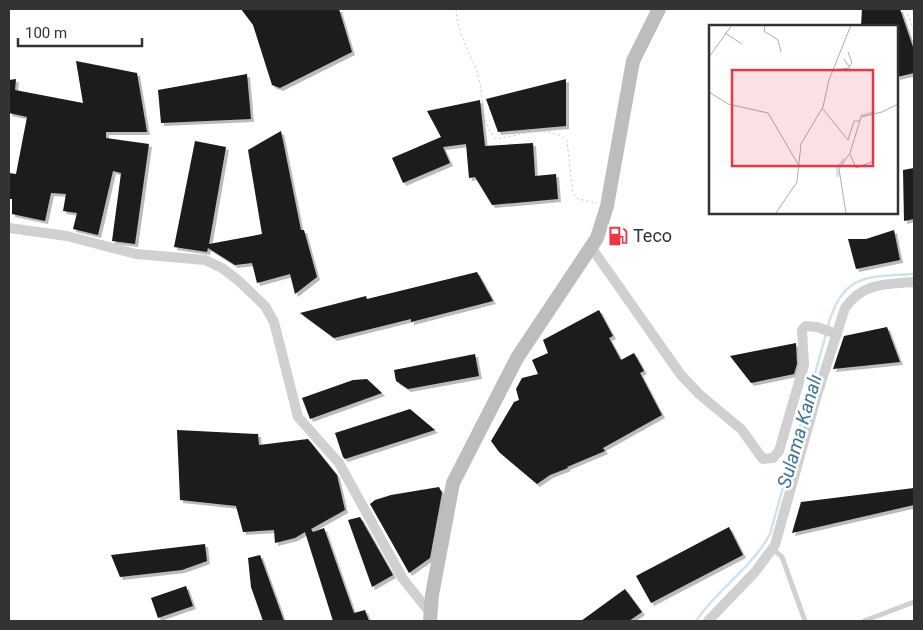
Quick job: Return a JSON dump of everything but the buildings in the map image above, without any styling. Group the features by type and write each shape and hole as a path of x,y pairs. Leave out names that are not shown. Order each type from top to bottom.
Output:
{"street":[{"path":"431,618 432,595 453,483 517,358 597,238 607,206 633,61 659,9"},
{"path":"9,228 67,236 136,254 205,260 222,268 239,281 265,306 274,322 298,417 339,463 403,579 431,618"},
{"path":"591,247 681,375 699,394 741,429 763,459 773,458 779,450 804,366 802,330 806,326 830,331"},
{"path":"708,621 755,572 773,549 782,522 830,331 854,295 867,288 886,284 914,282"}],"lane":[{"path":"773,549 782,557 805,621"},
{"path":"864,621 914,602"}],"path":[{"path":"456,9 457,22 479,78 487,125 491,134 496,139 542,132 563,136 567,141 573,193 578,199 607,206"},
{"path":"906,9 914,32"}],"waterway":[{"name":"Sulama Kanalı","path":"827,329 840,298 848,288 857,282 881,276 914,274"},
{"name":"Sulama Kanalı","path":"696,621 753,558 770,534 826,334"}],"place":[{"name":"Teco","path":"618,236"}]}
